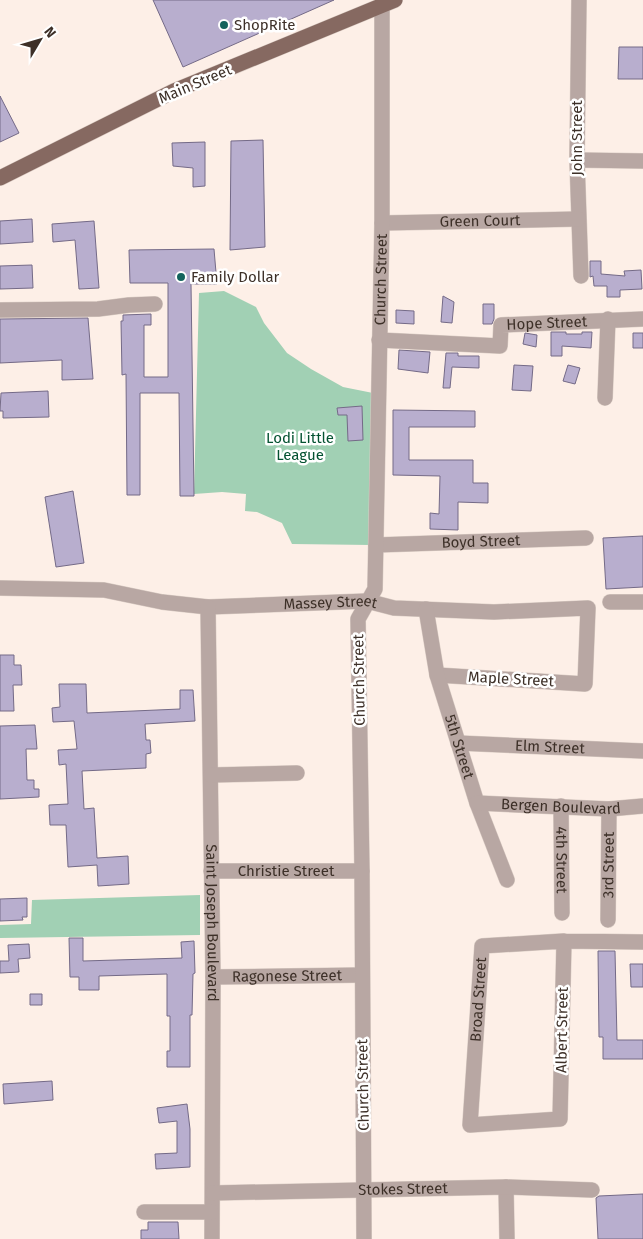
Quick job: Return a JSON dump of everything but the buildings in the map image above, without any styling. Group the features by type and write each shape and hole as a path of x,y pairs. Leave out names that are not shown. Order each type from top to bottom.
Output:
{"main road":[{"name":"Main Street","path":"0,178 174,91 388,3"}],"street":[{"name":"John Street","path":"579,0 577,160 581,276"},
{"name":"Church Street","path":"364,1239 362,870 358,619 375,589 379,340 388,3"},
{"path":"577,160 643,161"},
{"name":"Green Court","path":"382,223 578,219"},
{"path":"0,310 98,309 155,304"},
{"name":"Hope Street","path":"379,340 500,346 501,324 643,318"},
{"path":"605,398 608,319"},
{"name":"Boyd Street","path":"376,545 586,538"},
{"name":"Massey Street","path":"0,588 104,590 162,602 208,607 367,601 394,608 494,612 588,608 585,684"},
{"path":"610,602 643,602"},
{"name":"Saint Joseph Boulevard","path":"208,607 213,977 212,1239"},
{"name":"5th Street","path":"426,609 437,675 478,803 507,880"},
{"name":"Maple Street","path":"437,675 585,684"},
{"name":"Elm Street","path":"458,743 643,752"},
{"path":"211,774 297,773"},
{"name":"Bergen Boulevard","path":"478,803 609,809 643,806"},
{"name":"4th Street","path":"561,806 562,913"},
{"name":"3rd Street","path":"608,920 609,809"},
{"name":"Christie Street","path":"211,871 362,870"},
{"name":"Broad Street","path":"560,1119 470,1125 482,946 564,941 643,942"},
{"name":"Albert Street","path":"560,1119 564,941"},
{"name":"Ragonese Street","path":"213,977 362,975"},
{"path":"506,1187 507,1239"},
{"name":"Stokes Street","path":"213,1193 506,1187 592,1190"},
{"path":"144,1212 211,1212"}],"green space":[{"name":"Lodi Little League","path":"224,291 256,307 264,323 287,353 343,387 373,393 371,545 292,544 282,523 257,512 245,511 246,494 222,492 194,494 199,293"},
{"path":"200,895 200,935 0,938 0,925 31,924 32,900"}],"place":[{"name":"ShopRite","path":"224,25"},
{"name":"Family Dollar","path":"181,277"}]}
